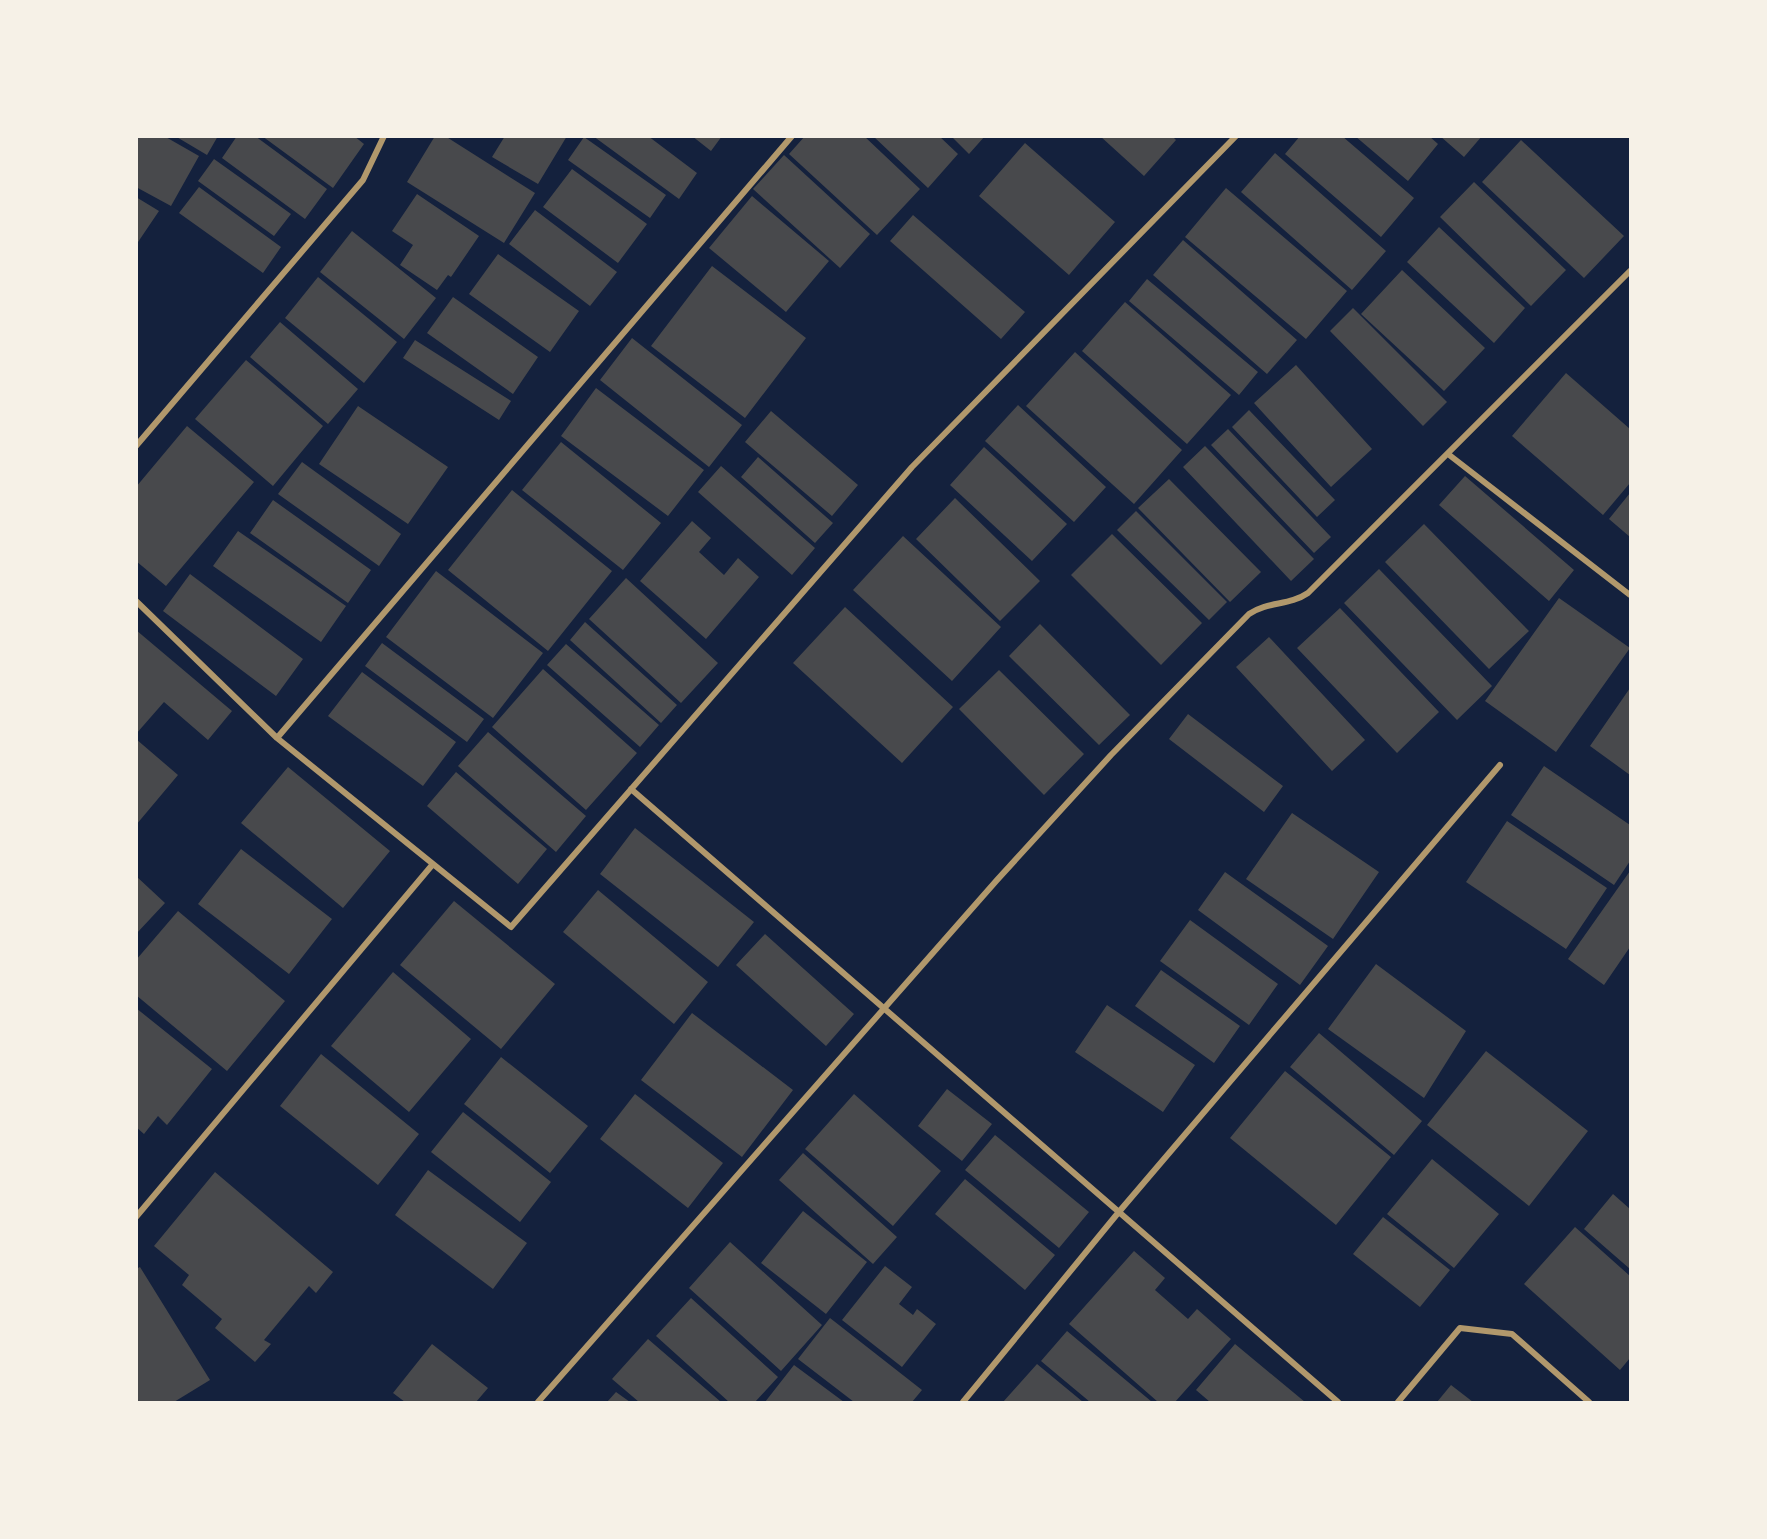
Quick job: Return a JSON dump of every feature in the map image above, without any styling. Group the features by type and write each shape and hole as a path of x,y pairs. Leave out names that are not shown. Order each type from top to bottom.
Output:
{"street":[{"path":"136,446 363,180 384,136"},
{"path":"277,738 792,136"},
{"path":"136,601 277,738 511,927 912,467 1236,136"},
{"path":"538,1402 996,880 1104,763 1249,614 1259,607 1298,601 1308,593 1630,271"},
{"path":"1448,454 1630,595"},
{"path":"963,1402 1118,1213 1500,765"},
{"path":"630,789 1338,1402"},
{"path":"136,1217 433,864"},
{"path":"1398,1402 1460,1328 1512,1334 1589,1402"}],"building":[{"path":"136,136 164,136 199,156 171,206 136,187"},
{"path":"175,136 218,136 207,155"},
{"path":"237,136 255,136 327,189 305,219 222,158"},
{"path":"262,136 354,136 364,144 333,188"},
{"path":"435,136 445,136 535,193 504,243 407,182"},
{"path":"505,136 567,136 538,184 492,157"},
{"path":"593,136 648,136 697,173 679,199"},
{"path":"692,136 722,136 711,151"},
{"path":"805,136 864,136 920,189 877,235 789,154"},
{"path":"873,136 939,136 958,154 928,188"},
{"path":"951,136 985,136 969,154"},
{"path":"1100,136 1172,136 1176,140 1144,176"},
{"path":"1300,136 1342,136 1414,198 1381,237 1285,154"},
{"path":"1355,136 1429,136 1438,144 1408,181"},
{"path":"1440,136 1482,136 1464,157"},
{"path":"584,137 666,195 650,218 568,160"},
{"path":"1521,140 1624,236 1584,278 1482,182"},
{"path":"1025,143 1115,222 1069,275 979,196"},
{"path":"1275,153 1386,251 1352,290 1241,192"},
{"path":"784,155 870,234 840,268 753,189"},
{"path":"214,159 291,214 274,236 198,181"},
{"path":"572,169 647,224 618,263 543,207"},
{"path":"1474,182 1566,270 1531,306 1440,217"},
{"path":"199,187 281,247 263,273 179,213"},
{"path":"1226,188 1347,291 1306,339 1185,237"},
{"path":"417,194 479,236 451,277 448,275 437,290 400,265 413,245 392,231"},
{"path":"752,196 829,261 786,312 709,248"},
{"path":"136,197 159,211 136,245"},
{"path":"535,210 617,272 590,306 509,244"},
{"path":"913,215 1025,312 1001,339 890,241"},
{"path":"1439,227 1525,308 1494,343 1407,262"},
{"path":"352,231 436,298 404,339 320,272"},
{"path":"1183,240 1297,340 1267,374 1153,275"},
{"path":"498,254 579,311 550,352 469,294"},
{"path":"712,266 806,338 745,418 651,346"},
{"path":"1402,270 1485,348 1444,391 1361,314"},
{"path":"318,277 397,342 364,383 285,318"},
{"path":"1147,279 1258,372 1239,395 1129,301"},
{"path":"453,297 538,357 513,394 427,333"},
{"path":"1125,302 1231,395 1187,444 1082,351"},
{"path":"1353,308 1447,402 1423,426 1330,331"},
{"path":"280,322 358,389 328,424 250,357"},
{"path":"632,338 742,425 709,467 600,380"},
{"path":"415,340 511,401 499,420 403,358"},
{"path":"1075,352 1182,450 1134,504 1026,406"},
{"path":"246,360 323,426 273,486 195,419"},
{"path":"1296,365 1372,449 1331,487 1254,403"},
{"path":"1566,373 1630,429 1630,483 1603,515 1512,436"},
{"path":"596,388 704,470 668,516 561,436"},
{"path":"1018,405 1106,487 1074,522 985,441"},
{"path":"358,406 448,467 408,524 319,464"},
{"path":"1249,410 1335,500 1317,517 1232,427"},
{"path":"771,411 858,485 832,516 745,442"},
{"path":"187,426 254,482 166,586 136,561 136,487"},
{"path":"1228,429 1331,537 1314,553 1211,445"},
{"path":"561,442 661,523 623,570 522,490"},
{"path":"1205,446 1314,559 1291,581 1183,467"},
{"path":"984,447 1067,524 1032,561 950,485"},
{"path":"758,457 833,523 815,543 741,477"},
{"path":"302,462 401,534 379,566 278,494"},
{"path":"721,466 815,548 792,575 698,492"},
{"path":"1465,476 1574,570 1549,601 1439,505"},
{"path":"1169,479 1261,572 1230,602 1138,508"},
{"path":"512,490 612,571 548,651 448,570"},
{"path":"1630,493 1630,537 1609,519"},
{"path":"955,498 1040,581 1000,621 916,539"},
{"path":"273,500 371,570 348,603 250,533"},
{"path":"1136,511 1227,602 1209,620 1117,530"},
{"path":"692,521 711,538 699,552 724,575 738,558 759,577 706,639 640,581"},
{"path":"1424,524 1529,631 1489,669 1385,562"},
{"path":"238,531 346,606 321,642 213,566"},
{"path":"1112,534 1202,623 1161,665 1071,575"},
{"path":"903,536 1001,627 952,681 853,590"},
{"path":"1379,569 1492,686 1457,720 1344,603"},
{"path":"436,571 543,653 493,718 386,637"},
{"path":"190,574 303,659 276,696 163,611"},
{"path":"626,578 718,663 681,703 589,619"},
{"path":"1559,598 1630,648 1556,752 1485,701"},
{"path":"845,607 953,707 902,763 793,663"},
{"path":"1340,608 1439,712 1397,753 1297,648"},
{"path":"585,622 677,705 661,723 570,640"},
{"path":"1040,624 1130,715 1099,745 1009,656"},
{"path":"136,630 232,711 208,740 164,702 136,734"},
{"path":"1269,637 1365,740 1332,771 1236,667"},
{"path":"382,643 484,719 467,742 365,666"},
{"path":"566,644 659,725 640,747 547,665"},
{"path":"543,669 637,753 586,810 492,727"},
{"path":"999,670 1084,754 1044,795 959,709"},
{"path":"362,672 456,742 423,786 328,716"},
{"path":"1630,688 1630,775 1590,746"},
{"path":"1188,714 1283,786 1264,812 1169,739"},
{"path":"488,732 586,816 556,852 458,766"},
{"path":"136,739 178,775 136,825"},
{"path":"1544,766 1630,825 1630,861 1614,885 1511,815"},
{"path":"288,767 390,851 343,908 241,823"},
{"path":"456,772 547,849 518,884 427,806"},
{"path":"1292,813 1379,872 1333,939 1246,879"},
{"path":"1507,821 1607,888 1566,949 1466,882"},
{"path":"635,828 754,922 718,967 600,874"},
{"path":"241,849 332,919 289,974 198,904"},
{"path":"1630,871 1630,947 1604,985 1568,959"},
{"path":"1225,872 1328,946 1300,985 1198,910"},
{"path":"136,876 165,903 136,934"},
{"path":"598,890 708,982 674,1024 563,932"},
{"path":"454,901 555,984 501,1049 400,965"},
{"path":"178,911 285,1001 227,1071 136,995 136,960"},
{"path":"1190,920 1278,984 1249,1025 1160,961"},
{"path":"765,934 854,1014 826,1046 736,965"},
{"path":"1376,964 1466,1031 1424,1098 1328,1029"},
{"path":"1161,970 1240,1026 1214,1063 1135,1006"},
{"path":"393,972 471,1039 409,1112 331,1046"},
{"path":"1107,1005 1195,1065 1163,1112 1075,1052"},
{"path":"136,1008 212,1069 167,1125 158,1116 144,1134 136,1127"},
{"path":"692,1013 793,1090 742,1157 641,1080"},
{"path":"1319,1033 1422,1121 1394,1155 1290,1067"},
{"path":"1486,1051 1588,1131 1529,1206 1427,1125"},
{"path":"321,1054 419,1134 378,1185 280,1106"},
{"path":"501,1057 588,1126 550,1173 464,1104"},
{"path":"1285,1071 1391,1157 1336,1225 1230,1138"},
{"path":"947,1089 992,1124 962,1161 918,1126"},
{"path":"635,1094 723,1163 688,1208 600,1139"},
{"path":"854,1094 941,1171 893,1226 805,1149"},
{"path":"463,1112 551,1182 520,1222 431,1152"},
{"path":"995,1135 1089,1212 1059,1248 965,1170"},
{"path":"803,1153 897,1237 873,1264 779,1180"},
{"path":"1432,1159 1499,1214 1454,1268 1387,1214"},
{"path":"428,1170 527,1243 493,1289 395,1215"},
{"path":"215,1172 333,1272 316,1293 309,1286 264,1340 271,1344 255,1362 215,1328 222,1319 182,1285 189,1275 154,1246"},
{"path":"965,1179 1055,1255 1025,1290 935,1214"},
{"path":"1613,1194 1630,1209 1630,1269 1584,1229"},
{"path":"803,1211 867,1262 826,1314 761,1263"},
{"path":"1383,1217 1450,1270 1420,1307 1353,1254"},
{"path":"1575,1227 1630,1276 1630,1358 1620,1370 1524,1284"},
{"path":"730,1242 822,1325 781,1371 689,1288"},
{"path":"1134,1251 1165,1278 1155,1290 1188,1319 1197,1309 1231,1339 1175,1402 1158,1402 1069,1324"},
{"path":"885,1266 912,1287 899,1304 913,1315 917,1309 936,1324 902,1367 842,1320"},
{"path":"140,1267 210,1380 174,1402 136,1402 136,1269"},
{"path":"691,1298 778,1377 755,1402 729,1402 656,1336"},
{"path":"830,1318 922,1390 912,1402 854,1402 798,1359"},
{"path":"1067,1331 1152,1402 1090,1402 1041,1361"},
{"path":"648,1339 721,1402 639,1402 612,1379"},
{"path":"432,1344 488,1388 476,1402 405,1402 393,1393"},
{"path":"1235,1344 1305,1402 1210,1402 1196,1390"},
{"path":"1037,1364 1083,1402 1003,1402"},
{"path":"794,1365 844,1402 765,1402"},
{"path":"1451,1385 1473,1402 1437,1402"},
{"path":"616,1392 630,1402 607,1402"}]}
